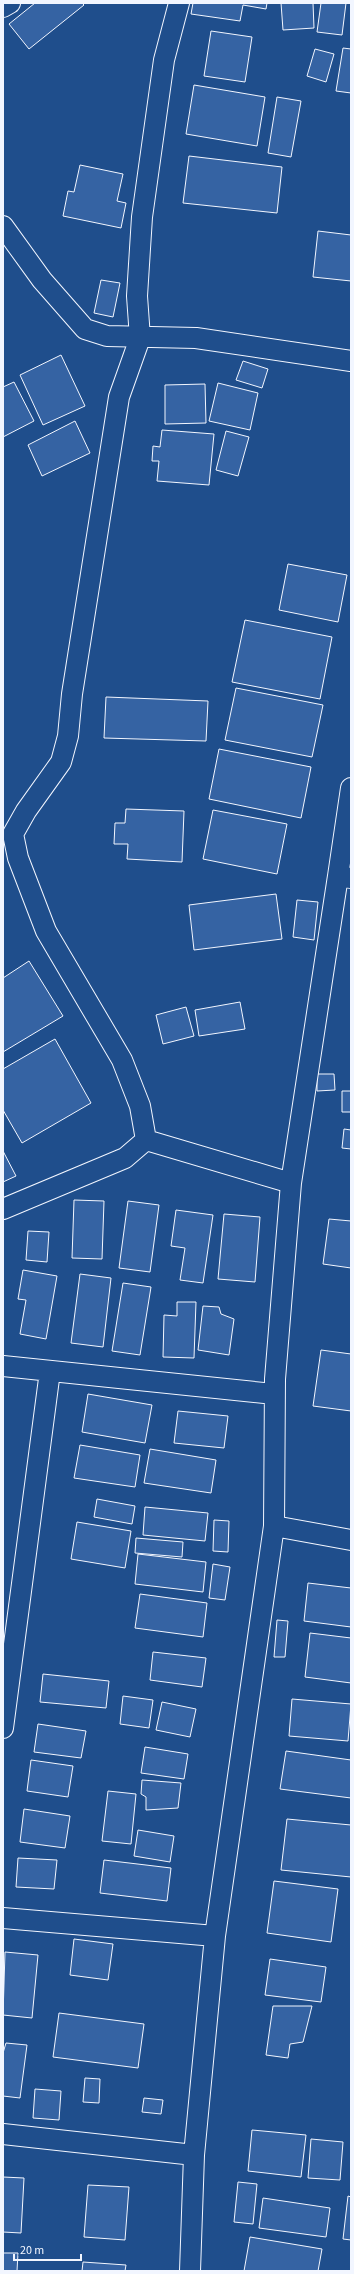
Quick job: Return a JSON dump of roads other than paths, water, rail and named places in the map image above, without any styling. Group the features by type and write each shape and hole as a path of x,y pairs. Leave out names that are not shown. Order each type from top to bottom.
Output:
{"street":[{"path":"3,7 10,3"},
{"path":"146,1140 140,1106 122,1060 46,930 8,830 26,811 61,762 68,736 72,694 119,397 140,338 137,296 142,217 164,60 179,3"},
{"path":"3,226 42,280 85,329 107,336 140,338 196,338 351,361"},
{"path":"190,2271 194,2155 216,1936 274,1526 274,1394 291,1183 344,877 351,788"},
{"path":"146,1140 291,1183"},
{"path":"3,1208 125,1158 146,1140"},
{"path":"3,1366 274,1394"},
{"path":"3,1728 50,1371"},
{"path":"274,1526 351,1540"},
{"path":"3,1918 216,1936"},
{"path":"3,2134 194,2155"}]}
